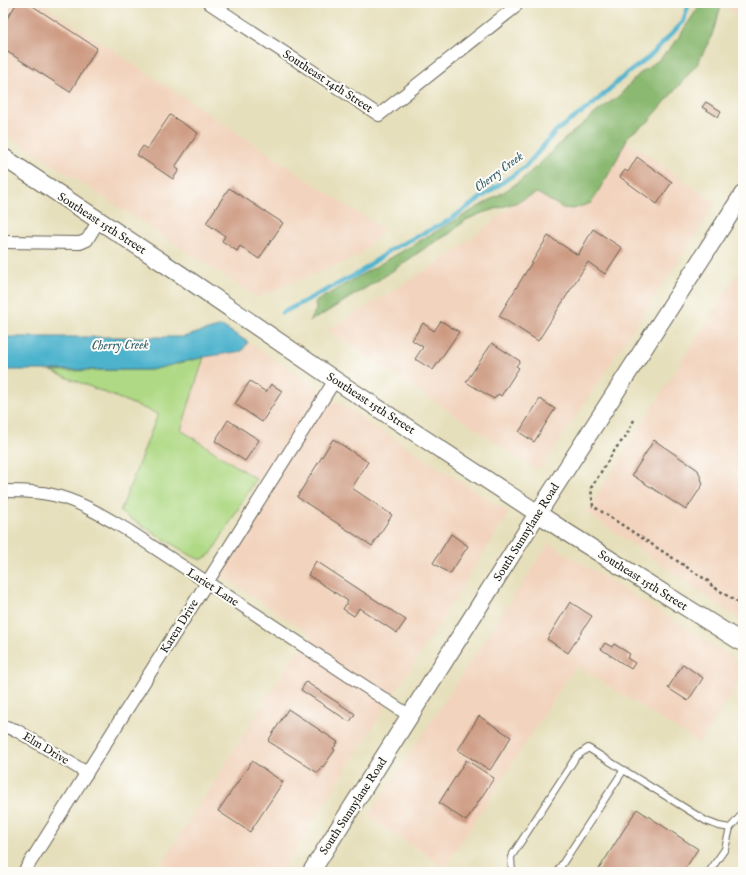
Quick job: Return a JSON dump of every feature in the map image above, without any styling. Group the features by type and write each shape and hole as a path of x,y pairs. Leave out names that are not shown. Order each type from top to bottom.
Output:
{"main road":[{"name":"Southeast 15th Street","path":"3,157 265,331 335,380 538,513 743,643"},
{"name":"South Sunnylane Road","path":"311,872 538,513 743,194"}],"street":[{"name":"Southeast 14th Street","path":"210,3 379,115 514,8 517,3"},
{"path":"3,242 80,243 87,240 99,220"},
{"name":"Karen Drive","path":"24,872 335,380"},
{"name":"Lariet Lane","path":"3,491 24,491 53,494 102,515 129,531 410,716"},
{"name":"Elm Drive","path":"3,726 16,730 87,773"}],"lane":[{"path":"512,872 511,857 576,757 588,748 706,821 730,828"},
{"path":"557,872 623,771"},
{"path":"709,872 724,850 730,828 743,813"}],"path":[{"path":"634,420 626,436 616,448 591,488 593,506 708,581 711,585 743,606"}],"shaded area":[{"path":"3,3 41,3 384,230 357,257 257,297 3,132"},
{"path":"725,3 743,3 743,19 724,6"},
{"path":"626,141 716,203 544,465 536,469 327,330 445,259 514,204 538,194 563,209 573,210 591,203 613,167"},
{"path":"743,265 743,622 586,512"},
{"path":"248,342 340,404 509,513 281,872 157,872 288,665 311,635 221,575 273,490 180,430 204,357 242,351"},
{"path":"549,543 743,664 743,676 699,743 576,665 445,867 368,817"}],"green space":[{"path":"701,3 722,3 712,35 698,63 648,122 629,135 613,167 591,203 573,209 563,208 537,193 515,203 482,213 466,220 449,234 428,246 385,276 320,316 309,321 316,310 315,302 520,181 546,158 561,142 620,95 638,75 660,59 677,40"},
{"path":"204,357 181,430 256,479 211,554 201,560 190,555 120,512 158,414 51,371 151,370"}],"water":[{"path":"222,326 248,342 242,351 204,357 151,370 3,370 3,337 183,337"}],"building":[{"path":"17,3 28,3 97,48 70,92 3,49 3,25"},
{"path":"706,102 721,111 718,117 702,107"},
{"path":"170,115 198,133 175,167 179,170 173,179 137,155 143,146 147,149"},
{"path":"637,157 672,182 657,204 620,177 625,170 628,172"},
{"path":"229,188 283,223 259,259 240,246 237,251 222,241 225,236 206,223"},
{"path":"593,229 622,248 605,274 588,262 538,341 499,316 548,236 578,255"},
{"path":"441,321 459,332 433,370 415,359 423,347 412,340 423,323 434,331"},
{"path":"492,343 520,361 516,366 519,368 501,396 498,394 494,399 466,382"},
{"path":"250,381 266,392 271,384 282,391 262,422 235,404"},
{"path":"540,399 555,409 534,442 519,432"},
{"path":"228,420 259,440 245,461 215,441"},
{"path":"333,439 368,462 352,488 392,515 372,546 297,497"},
{"path":"654,440 698,470 703,484 686,510 632,475"},
{"path":"451,534 468,546 450,574 433,563"},
{"path":"316,561 406,620 397,633 359,608 354,616 343,609 348,601 308,575"},
{"path":"570,602 592,616 568,653 547,639"},
{"path":"605,643 612,647 614,644 630,654 627,658 635,663 631,669 601,649"},
{"path":"683,664 703,678 688,701 668,688"},
{"path":"306,682 355,714 350,722 301,690"},
{"path":"288,709 338,742 333,749 335,750 318,773 268,741"},
{"path":"479,716 511,737 490,770 458,750"},
{"path":"466,760 494,778 466,821 439,803"},
{"path":"252,761 283,782 250,832 218,811"},
{"path":"637,809 698,849 683,872 597,872"}],"waterway":[{"name":"Cherry Creek","path":"282,313 357,274 392,249 448,221 527,165 556,131 592,105 625,75 649,57 683,22 689,3"}]}
